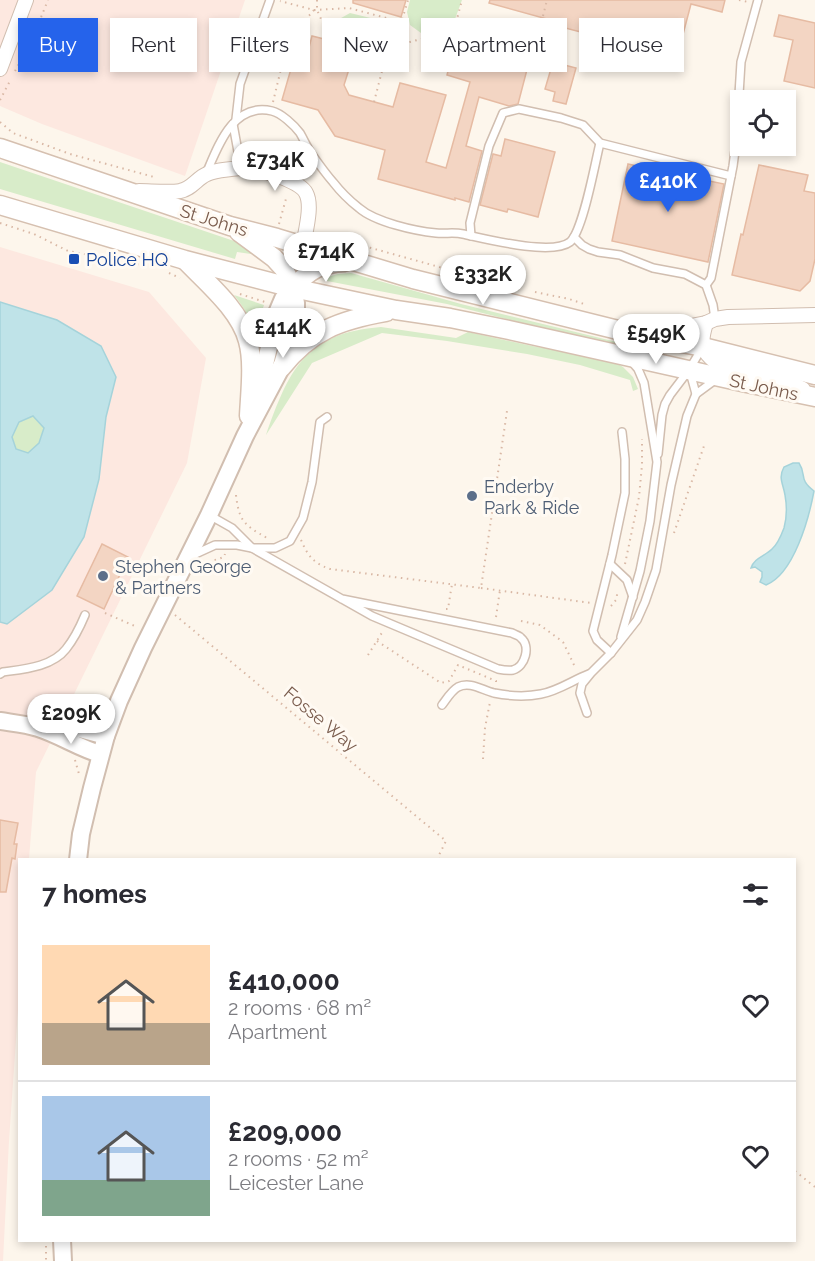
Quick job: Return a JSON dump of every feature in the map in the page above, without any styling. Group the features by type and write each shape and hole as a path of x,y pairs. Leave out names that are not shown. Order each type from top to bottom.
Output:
{"main road":[{"name":"St Johns","path":"0,148 230,226 472,295 703,347 815,375"},
{"name":"St Johns","path":"0,205 185,260 293,288 396,310 499,328 718,377 815,396"},
{"path":"230,226 274,258 284,269 293,288"},
{"path":"293,288 303,247"},
{"path":"185,260 228,305 245,331 251,359 249,416"},
{"path":"293,288 303,276 315,268 351,261"},
{"path":"281,368 293,353 327,328 365,316 396,310"},
{"path":"642,335 671,352 689,370"}],"street":[{"path":"0,69 26,0"},
{"path":"126,191 181,191 206,174 249,168 291,180 306,193 309,210 303,247"},
{"path":"78,858 81,834 106,736 128,678 189,557 245,435 281,368 296,318 293,288"},
{"path":"245,435 277,313 283,299 293,288"},
{"path":"642,335 728,317 815,315"},
{"path":"710,321 702,335 703,347 709,356 720,365 791,383 815,396"},
{"path":"0,721 39,728 80,729 106,736"},
{"path":"39,728 85,750 100,754"},
{"path":"62,1242 63,1261"}],"lane":[{"path":"249,168 239,157 235,122 240,84 270,0"},
{"path":"740,90 741,62 758,0"},
{"path":"471,236 470,223 489,146 502,113 519,109 584,125 600,143 731,176"},
{"path":"206,174 220,142 235,122 249,112 273,111 299,132 334,184 360,210 386,222 410,229 436,233 460,233 540,248 558,248 568,244 580,225 600,143"},
{"path":"706,285 711,278 736,156"},
{"path":"574,237 589,249 620,255 653,268 685,273 706,285 713,305 710,321"},
{"path":"620,642 640,571 650,521 665,404 703,347"},
{"path":"626,357 638,369 644,383 657,462"},
{"path":"689,370 696,394"},
{"path":"587,712 580,693 582,684 637,620 645,602 656,570 670,485 687,416 696,394 718,377"},
{"path":"189,557 215,545 275,548 290,541 303,518 312,482 320,422 327,417"},
{"path":"611,653 597,640 592,631 620,524 625,493 622,432"},
{"path":"209,515 232,528 252,548 342,599 372,616 498,669 514,670 520,667 524,660 526,645 522,638 512,633 342,599"},
{"path":"610,564 627,580 633,597"},
{"path":"0,675 3,672 33,667 57,657 65,651 85,615"},
{"path":"442,705 456,688 466,685 493,693 519,696 542,694 591,673"}],"path":[{"path":"0,100 31,42 48,0"},
{"path":"278,0 315,10 349,8 386,18"},
{"path":"273,111 273,101 288,40 315,10 317,0"},
{"path":"403,18 408,0"},
{"path":"457,18 462,0"},
{"path":"542,18 547,0"},
{"path":"315,10 322,24"},
{"path":"374,102 382,72"},
{"path":"0,122 13,133 60,150 153,177"},
{"path":"0,223 34,234 68,251 151,267"},
{"path":"362,246 470,276"},
{"path":"162,269 187,282"},
{"path":"534,292 589,305"},
{"path":"481,588 507,411"},
{"path":"294,534 299,537 306,552 317,564 330,569 605,604 609,609 616,600 639,497 642,436"},
{"path":"235,493 237,511 242,520 247,526 273,540"},
{"path":"496,617 500,591"},
{"name":"Fosse Way","path":"164,606 446,841 440,858"},
{"path":"105,613 136,627"},
{"path":"80,729 82,715 101,702 106,692"},
{"path":"35,710 47,712"},
{"path":"68,741 67,750 75,760 80,776"},
{"path":"796,1172 815,1187"},
{"path":"46,1242 46,1261"}],"shaded area":[{"path":"0,0 245,0 239,18 209,18 209,72 220,72 185,176 42,124 0,106"},
{"path":"0,247 149,292 206,358 187,463 36,772 29,858 18,858 18,1010 3,1261 0,1261"}],"green space":[{"path":"410,0 462,0 455,18 421,18 421,33 410,25 407,12"},
{"path":"350,13 371,18 341,18"},
{"path":"0,162 240,243 258,255 237,252 235,259 0,189"},
{"path":"351,273 461,304 633,346 632,351 447,304 327,281 328,277"},
{"path":"234,295 264,305 261,314 267,317 260,344 258,344 246,312"},
{"path":"381,327 456,338 468,332 537,347 575,352 615,362 633,377 638,389 633,391 630,380 580,365 447,341 382,333 312,363 266,435 292,374 304,359 317,347 334,337"},
{"path":"33,416 44,428 39,443 28,453 16,449 12,437 19,422"}],"water":[{"path":"0,302 57,320 101,346 116,377 106,417 99,479 84,537 52,590 7,624 0,622","holes":["33,416 44,428 39,443 28,453 16,449 12,437 19,422"]},
{"path":"799,463 804,480 814,491 812,502 799,544 792,558 776,579 766,585 760,582 762,572 755,567 751,568 757,559 774,547 782,534 786,507 781,474 784,467"}],"building":[{"path":"353,0 406,0 401,17 353,3"},
{"path":"490,0 725,0 722,12 691,4 684,30 684,18 579,18 579,32 567,28 567,18 543,18 489,3"},
{"path":"779,15 815,23 815,88 784,81 793,40 774,36"},
{"path":"312,36 322,38 322,72 348,72 344,85 349,95 393,107 400,83 446,95 426,162 446,168 470,82 447,75 448,72 526,72 518,104 509,106 479,97 466,146 482,151 469,202 378,179 385,150 335,136 318,110 282,100 290,72 310,72"},
{"path":"567,66 576,68 566,104 553,101 555,92 545,89 550,72 567,72"},
{"path":"505,139 555,152 538,217 480,205 493,154 501,156"},
{"path":"628,164 724,184 708,262 612,241"},
{"path":"759,165 808,175 804,191 815,193 815,259 810,281 800,291 732,275"},
{"name":"Stephen George & Partners","path":"102,544 128,557 104,609 77,596"},
{"path":"0,820 18,823 14,844 17,844 15,859 12,858 6,892 0,892"}],"place":[{"name":"Police HQ","path":"74,259"},
{"name":"Enderby Park & Ride","path":"472,496"},
{"name":"Stephen George & Partners","path":"103,576"}]}
